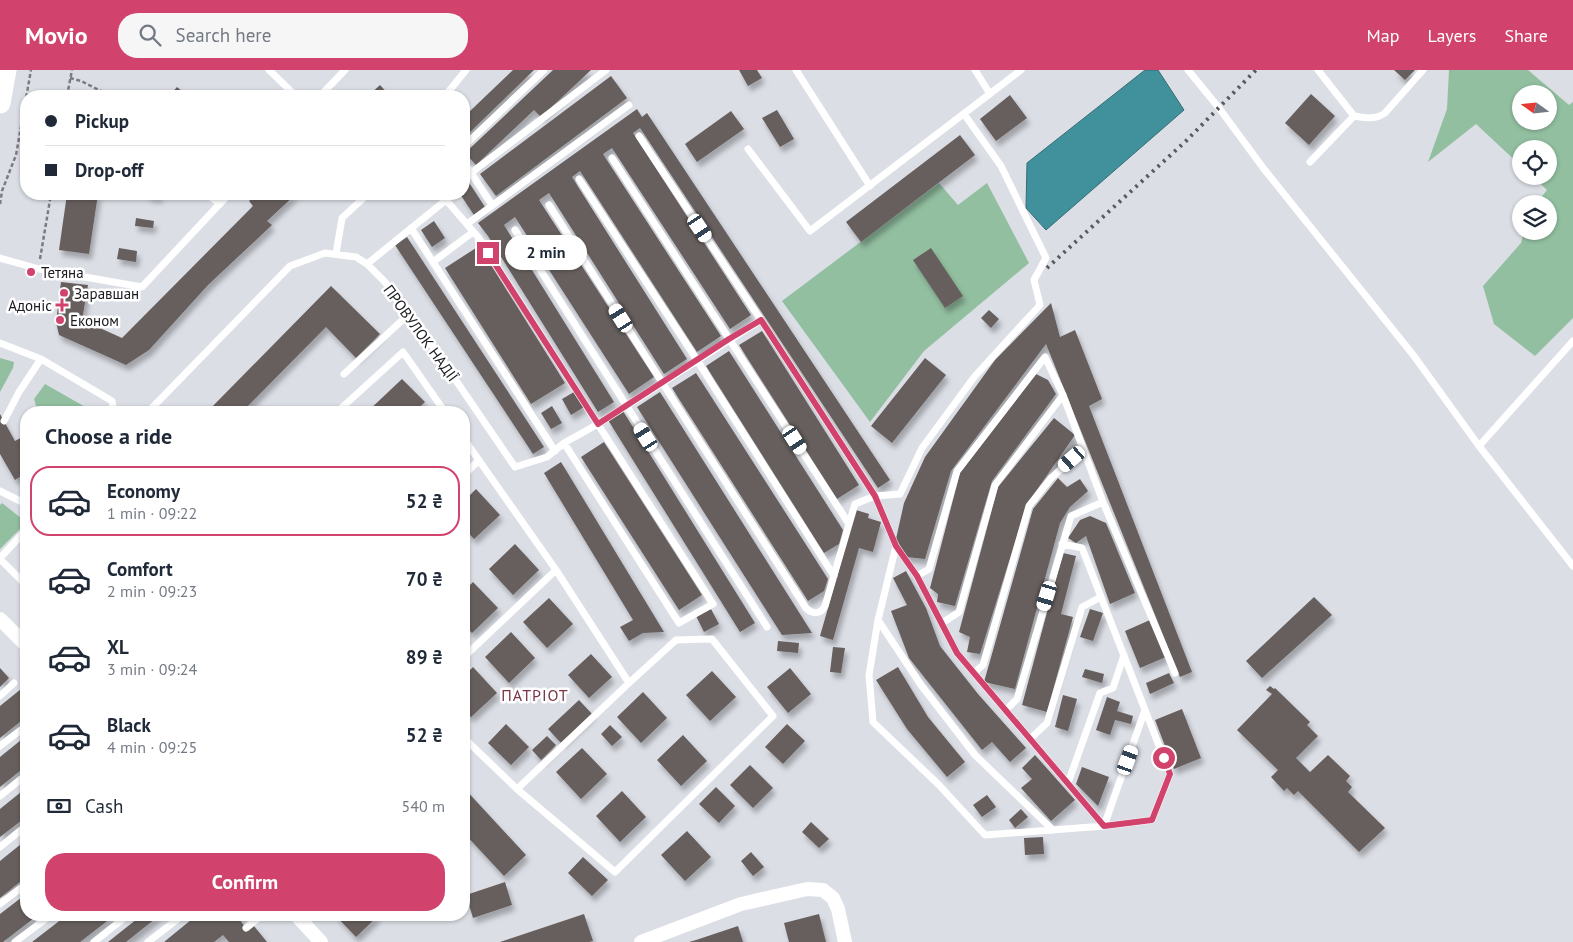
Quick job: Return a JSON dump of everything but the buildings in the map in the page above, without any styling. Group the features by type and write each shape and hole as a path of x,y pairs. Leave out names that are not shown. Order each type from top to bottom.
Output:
{"main road":[{"path":"0,103 6,70"}],"street":[{"path":"0,619 20,639"},
{"path":"641,942 741,904 807,889 823,890 833,898 838,909 845,942"},
{"path":"302,921 321,942"}],"lane":[{"path":"268,70 290,90"},
{"path":"326,90 345,70"},
{"path":"450,90 466,70"},
{"path":"470,140 544,70"},
{"path":"492,206 471,173 606,70"},
{"path":"796,70 870,186"},
{"path":"975,70 990,94"},
{"path":"748,149 810,232 1020,70"},
{"path":"1188,70 1264,169 1414,356 1479,446 1573,566"},
{"path":"1318,70 1354,116 1372,118 1379,117 1385,113 1423,70"},
{"path":"466,224 629,105"},
{"path":"549,204 809,611 817,613 823,609 855,504 875,496 900,494 922,448 975,376 1040,305 1034,280 1046,258 1001,166 964,114"},
{"path":"1310,162 1354,116"},
{"path":"639,136 875,496 896,546 917,576 957,653 1104,826"},
{"path":"612,158 849,524"},
{"path":"579,179 834,576"},
{"path":"215,200 220,204"},
{"path":"0,258 39,269 142,287 224,200"},
{"path":"336,254 342,218 362,200"},
{"path":"367,264 446,200 473,232 714,604 679,623 564,443"},
{"path":"411,228 555,452 564,443 598,424 761,320"},
{"path":"515,230 766,627"},
{"path":"433,262 473,232"},
{"name":"ПРОВУЛОК НАДІЇ","path":"154,406 290,266 325,253 336,254 356,257 367,264 384,281 410,312 515,467 547,457 555,452"},
{"path":"344,374 410,312"},
{"path":"1479,446 1573,341"},
{"path":"0,343 41,359 112,401 113,406"},
{"path":"344,406 403,352 441,406"},
{"path":"917,576 929,570 957,471 1045,357 1063,395 1103,502 1175,673"},
{"path":"4,421 19,392 41,359"},
{"path":"942,623 959,612 995,485 1063,395"},
{"path":"470,447 556,570 629,683"},
{"path":"974,673 983,665 1029,506 1051,478 1083,450"},
{"path":"470,468 479,460"},
{"path":"0,491 20,501"},
{"path":"1006,710 1017,699 1071,516 1103,502"},
{"path":"20,536 0,558 20,580"},
{"path":"896,546 878,620 869,675 874,722 939,785 985,835 1104,826 1152,820 1170,774 1082,548 1062,544"},
{"path":"470,650 556,570"},
{"path":"1030,739 1047,723 1082,607 1101,597"},
{"path":"878,620 921,685 975,755 1053,830"},
{"path":"470,744 517,789 615,872 772,716 712,639 676,640 517,789"},
{"path":"1068,783 1100,693 1113,688 1124,655"},
{"path":"0,696 14,683"},
{"path":"1104,826 1145,710"},
{"path":"0,746 20,731"},
{"path":"0,796 20,780"},
{"path":"0,847 20,831"},
{"path":"0,904 20,889"},
{"path":"16,942 43,921"},
{"path":"94,942 120,921"},
{"path":"148,942 174,921"},
{"path":"246,928 255,921"}],"path":[{"path":"27,90 31,70"},
{"path":"68,90 72,70"},
{"path":"70,78 99,90"},
{"path":"0,204 2,191 16,155 20,132"},
{"path":"39,269 50,200"}],"green space":[{"path":"1449,70 1528,70 1546,85 1512,85 1512,130 1558,130 1558,96 1569,105 1573,102 1573,318 1535,356 1494,324 1483,286 1522,240 1557,240 1557,195 1543,195 1547,190 1542,185 1557,185 1557,140 1512,140 1512,158 1476,124 1428,162 1447,109"},
{"path":"939,183 958,205 987,183 1029,263 924,351 870,422 782,301"},
{"path":"0,358 14,362 13,368 0,392"},
{"path":"45,384 84,406 36,406 34,399"},
{"path":"2,503 20,517 20,529 0,549 0,505"}],"water":[{"path":"1145,70 1158,70 1184,110 1046,230 1026,208 1027,163"}],"railway":[{"path":"1047,268 1186,141 1256,70"}],"place":[{"name":"Тетяна","path":"31,272"},
{"name":"Заравшан","path":"64,293"},
{"name":"Адоніс","path":"62,305"},
{"name":"Економ","path":"60,320"}],"district":[{"name":"ПАТРІОТ","path":"535,695"}],"route":[{"path":"488,253 598,424 761,320 875,496 896,546 917,576 957,653 1104,826 1152,820 1170,774 1164,758"}]}
